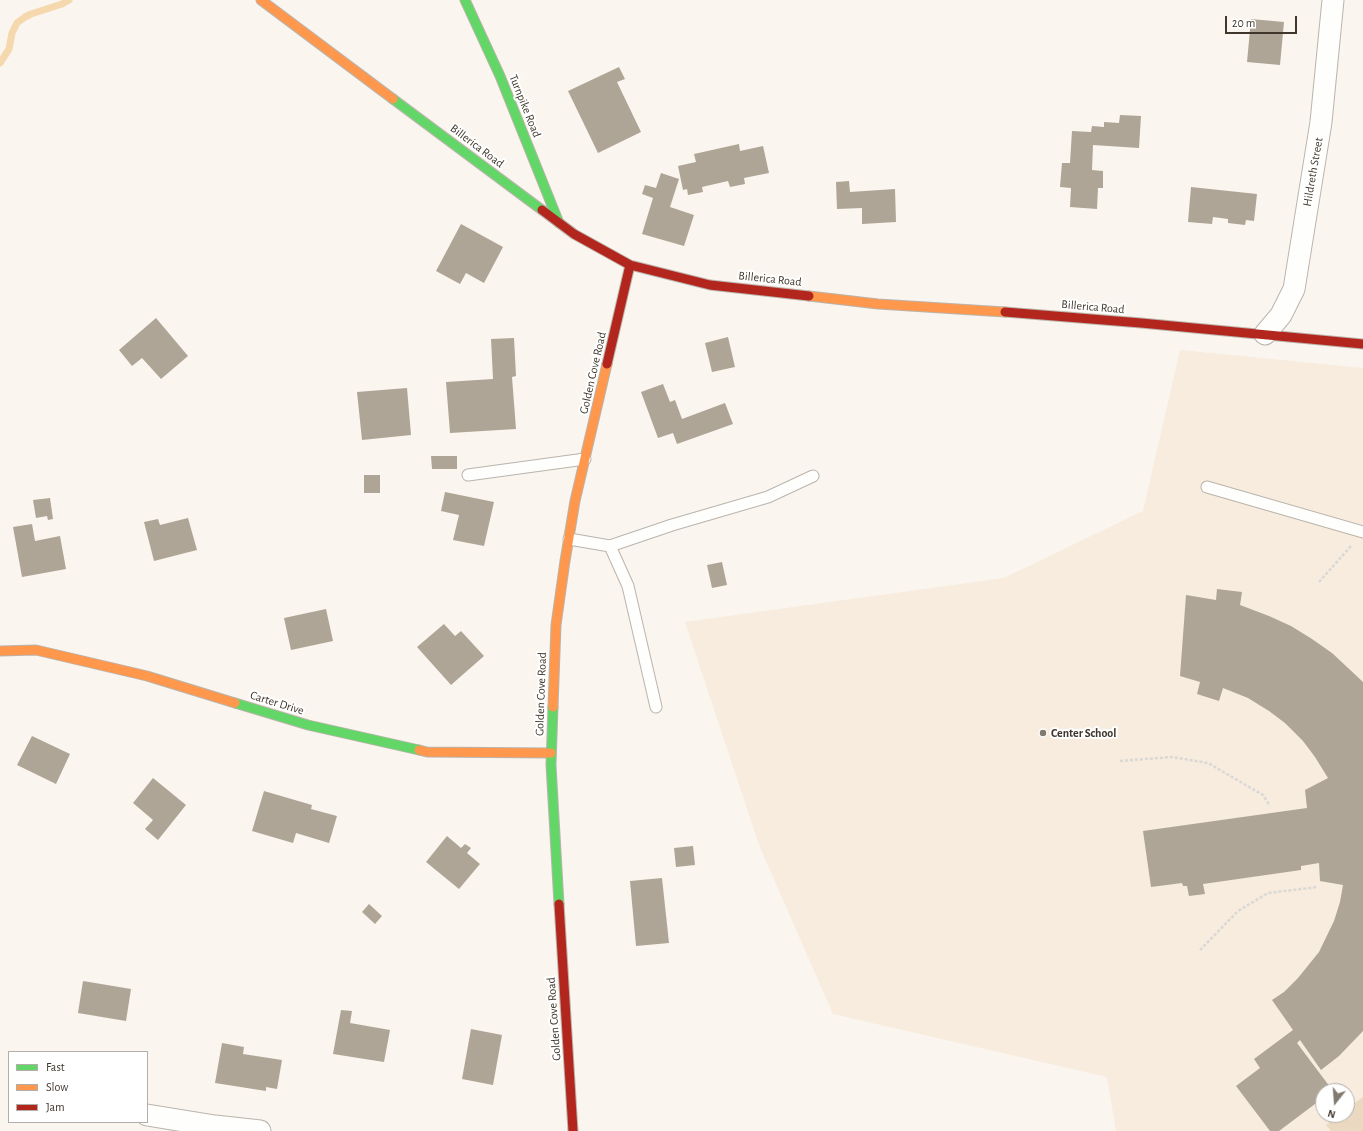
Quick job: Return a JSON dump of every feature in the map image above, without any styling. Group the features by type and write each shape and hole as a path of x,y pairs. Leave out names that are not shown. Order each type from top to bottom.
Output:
{"main road":[{"path":"264,2 277,0"},
{"name":"Turnpike Road","path":"465,0 500,76 559,222"},
{"name":"Billerica Road","path":"264,2 574,234 630,265 710,285 878,304 962,309 1265,334 1363,344"},
{"name":"Golden Cove Road","path":"573,1131 551,764 556,625 575,501 630,265"},
{"name":"Carter Drive","path":"0,651 36,650 147,676 308,725 427,752 551,753"}],"street":[{"name":"Hildreth Street","path":"1265,334 1281,315 1294,289 1322,122 1333,0"},
{"path":"148,1115 215,1126 260,1131"}],"lane":[{"path":"468,475 585,459"},
{"path":"569,539 610,546 768,497 813,476"},
{"path":"1207,487 1363,532"},
{"path":"610,546 628,586 656,707"}],"path":[{"path":"1319,582 1351,546"},
{"path":"1120,761 1172,757 1208,763 1263,795 1270,806"},
{"path":"1200,950 1238,911 1268,893 1317,887"}],"shaded area":[{"name":"Center School","path":"1180,350 1363,368 1363,1131 1116,1131 1107,1077 833,1014 759,845 685,622 1004,578 1143,511"},
{"path":"1363,1097 1363,1131 1331,1131 1326,1125 1329,1123 1355,1123 1355,1103"}],"building":[{"path":"1251,19 1284,22 1280,65 1247,62"},
{"path":"619,67 625,79 617,82 641,132 598,153 568,91"},
{"path":"1120,115 1141,116 1139,148 1093,145 1092,170 1103,171 1103,188 1098,188 1097,209 1070,207 1071,188 1060,187 1062,163 1070,163 1072,131 1091,132 1092,126 1104,127 1104,122 1119,123"},
{"path":"739,144 740,151 763,146 769,173 744,178 745,184 730,187 728,181 702,187 703,192 688,195 687,189 683,190 678,166 696,162 694,154"},
{"path":"661,173 679,179 670,207 694,215 684,246 642,234 653,198 642,194 645,185 656,188"},
{"path":"849,181 850,192 895,189 896,222 862,224 862,208 837,209 836,182"},
{"path":"1191,187 1257,194 1254,221 1246,220 1245,225 1228,223 1228,219 1213,217 1212,224 1188,222"},
{"path":"461,224 503,247 484,283 466,273 460,284 436,271"},
{"path":"156,318 188,356 161,379 142,358 132,366 119,350"},
{"path":"728,337 735,367 712,372 705,343"},
{"path":"514,338 516,376 512,377 516,429 450,433 446,382 493,379 491,339"},
{"path":"663,384 670,402 675,400 682,419 725,403 733,424 677,444 673,433 658,438 641,392"},
{"path":"407,388 411,435 362,440 357,392"},
{"path":"431,456 457,456 457,469 432,469"},
{"path":"364,475 380,475 380,493 364,493"},
{"path":"445,492 494,502 484,546 453,540 459,515 441,511"},
{"path":"50,498 53,519 48,520 47,516 36,518 33,500"},
{"path":"188,518 197,550 154,561 144,522 158,519 160,525"},
{"path":"32,524 35,541 60,536 66,569 22,577 13,527"},
{"path":"722,562 727,585 712,588 707,565"},
{"path":"1217,589 1242,592 1240,605 1291,626 1312,639 1332,653 1363,682 1363,1031 1339,1056 1321,1070 1300,1040 1297,1043 1327,1083 1315,1083 1315,1104 1279,1131 1270,1131 1236,1086 1260,1068 1254,1059 1293,1030 1272,1000 1284,992 1298,978 1319,952 1334,921 1340,902 1343,885 1320,881 1319,863 1301,866 1301,870 1203,884 1205,894 1189,896 1187,886 1183,886 1182,883 1151,887 1143,831 1307,808 1305,790 1328,778 1303,741 1285,723 1269,711 1248,698 1223,688 1219,701 1197,694 1200,682 1180,676 1186,595 1216,600"},
{"path":"326,609 333,641 291,650 284,618"},
{"path":"444,624 455,636 461,631 484,656 451,685 417,647"},
{"path":"32,736 70,754 56,784 17,765"},
{"path":"153,778 186,805 158,840 145,829 153,820 133,803"},
{"path":"264,791 312,805 311,809 337,816 329,843 296,833 293,843 252,831"},
{"path":"447,836 461,848 465,844 471,848 467,853 480,864 459,889 426,862"},
{"path":"693,846 695,865 676,867 674,848"},
{"path":"662,878 669,943 636,946 630,881"},
{"path":"369,904 382,916 375,924 362,912"},
{"path":"83,981 131,989 126,1021 78,1013"},
{"path":"341,1010 352,1011 350,1023 390,1030 384,1062 333,1054"},
{"path":"471,1029 502,1035 493,1085 462,1079"},
{"path":"222,1043 244,1047 243,1054 282,1060 277,1089 266,1087 266,1091 215,1083"}],"waterway":[{"path":"0,63 9,49 12,33 17,23 31,14 62,4 69,0"}],"traffic: fast":[{"path":"465,0 500,76 559,223"},
{"path":"393,99 542,210"},
{"path":"235,703 308,725 419,750"},
{"path":"553,707 551,765 559,904"}],"traffic: slow":[{"path":"261,0 393,99"},
{"path":"809,296 878,304 1005,312"},
{"path":"553,707 556,625 565,561 575,501 607,364"},
{"path":"0,651 36,650 147,676 235,703"},
{"path":"419,750 427,752 551,753"}],"traffic: jam":[{"path":"542,210 574,234 630,265 710,285 809,296"},
{"path":"607,364 630,265"},
{"path":"1005,312 1363,344"},
{"path":"559,904 573,1131"}],"place":[{"name":"Center School","path":"1043,733"}]}
